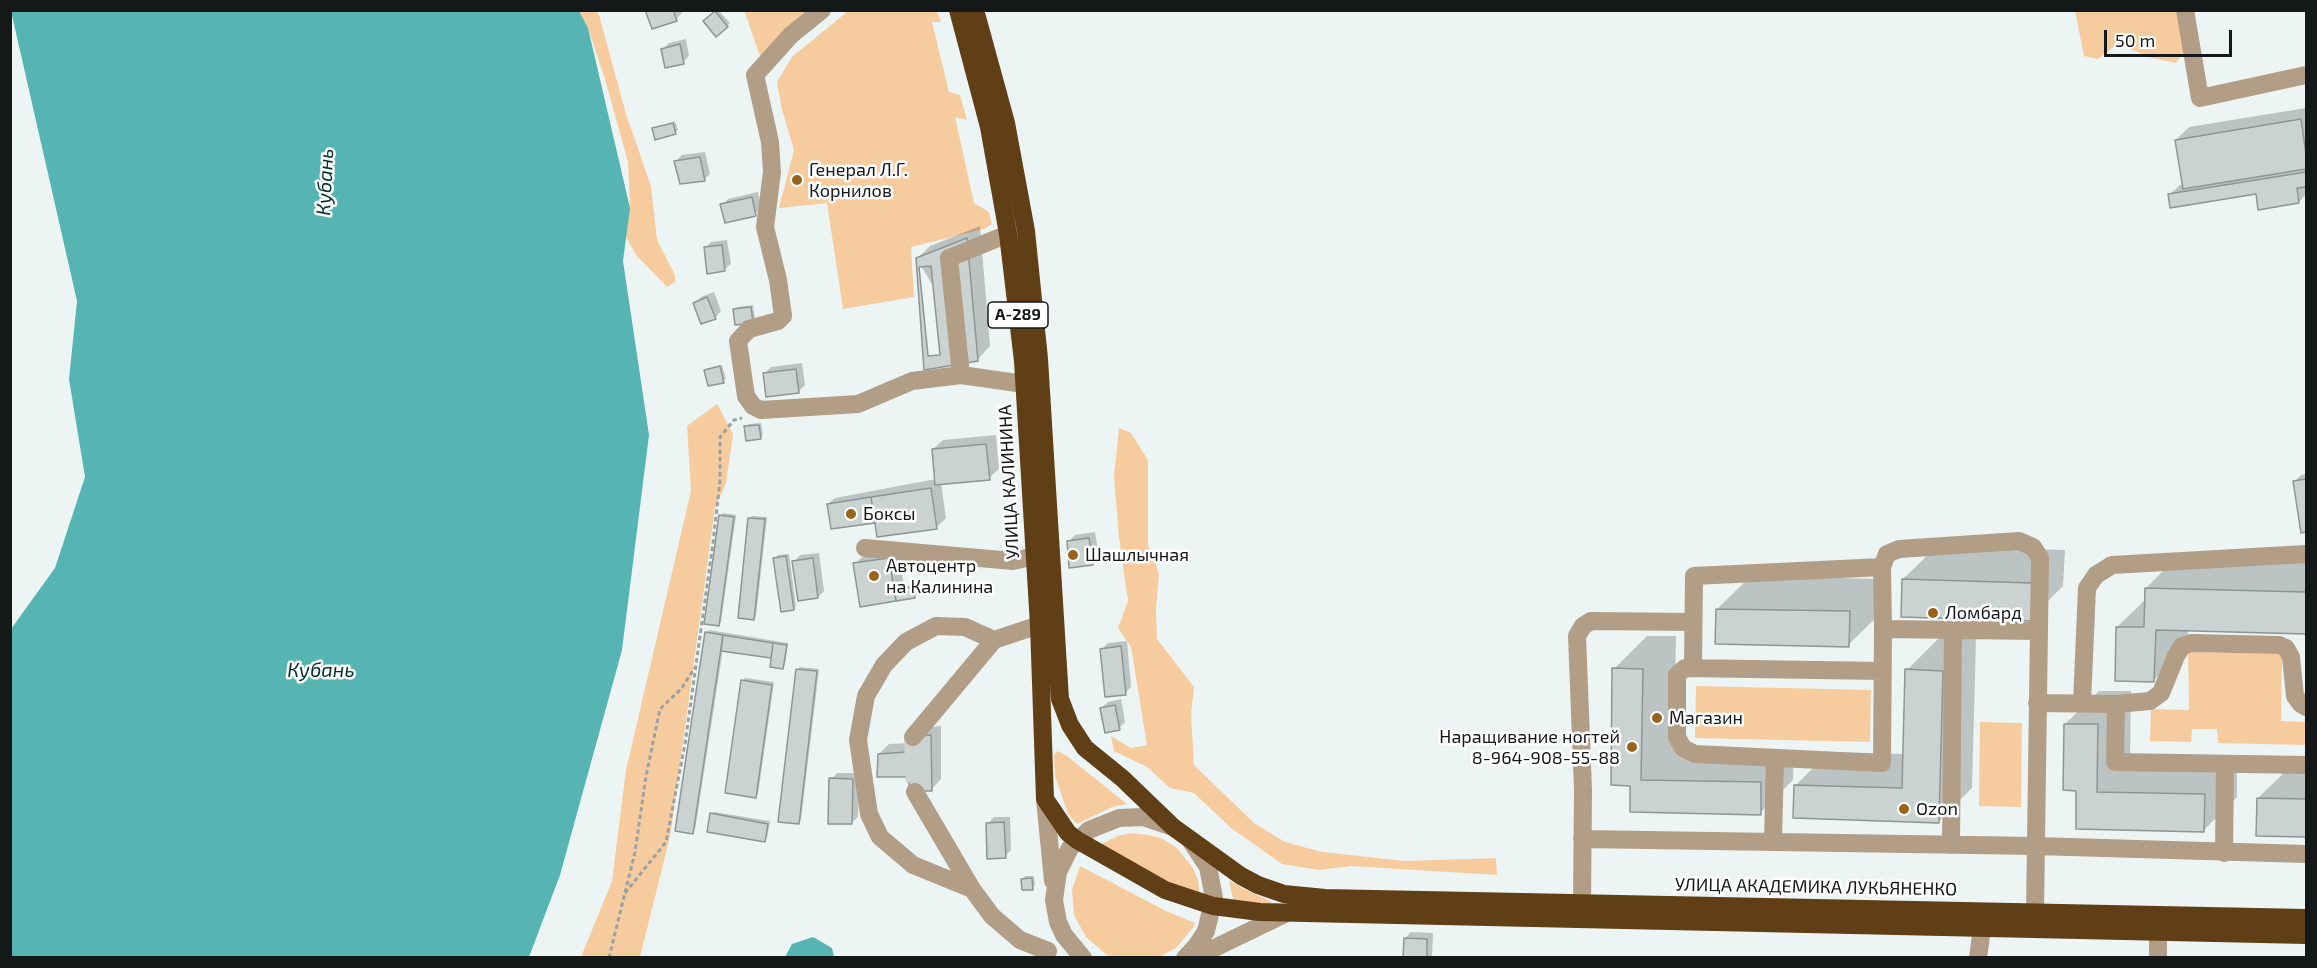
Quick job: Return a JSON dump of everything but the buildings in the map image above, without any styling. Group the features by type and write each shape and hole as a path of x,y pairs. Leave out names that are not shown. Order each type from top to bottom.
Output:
{"highway":[{"name":"УЛИЦА КАЛИНИНА","path":"958,10 989,127 1008,234 1024,384 1039,625 1045,799"},
{"name":"УЛИЦА КАЛИНИНА","path":"975,10 1006,123 1026,231 1039,360 1060,699 1070,725 1085,748 1122,778 1191,841 1241,876 1264,888 1326,906"},
{"path":"1045,799 1068,833 1077,840 1165,890 1213,906 1260,912 1289,912 1326,906"},
{"name":"УЛИЦА АКАДЕМИКА ЛУКЬЯНЕНКО","path":"1326,906 1582,903 2307,918"},
{"name":"УЛИЦА АКАДЕМИКА ЛУКЬЯНЕНКО","path":"1326,906 1982,928 2307,935"}],"street":[{"path":"822,10 791,35 755,75 770,142 772,172 765,227 778,280 783,316 777,321 749,329 738,341 746,396 753,406 761,411 858,404 912,381 961,375 1024,384"},
{"path":"2185,10 2200,98 2307,75"},
{"path":"961,375 949,258 1008,234"},
{"path":"1882,671 1685,668 1677,675 1677,737 1683,748 1695,754 1882,763 1883,629 1882,567 1887,554 1899,549 2019,541 2033,547 2040,558 2035,913"},
{"path":"865,548 1013,561 1035,556"},
{"path":"2082,703 2087,588 2096,574 2112,565 2307,554"},
{"path":"1693,668 1694,576 1882,567"},
{"path":"1582,903 1583,789 1577,636 1583,626 1591,621 1694,622"},
{"path":"913,737 994,640 1039,625"},
{"path":"972,889 914,865 880,837 869,814 858,740 866,696 884,666 906,642 936,626 965,627 994,640"},
{"path":"1883,629 2038,631"},
{"path":"1951,845 1953,630"},
{"path":"2037,703 2115,704 2150,701 2161,693 2182,646 2191,643 2279,645 2286,648 2291,657 2295,696 2301,704 2307,706"},
{"path":"2115,704 2115,762 2307,765"},
{"path":"1773,842 1775,758"},
{"path":"2224,853 2225,764"},
{"path":"915,792 972,889 992,916 1020,940 1049,954"},
{"name":"УЛИЦА КАЛИНИНА","path":"1045,799 1054,893 1049,954"},
{"path":"1054,893 1060,865 1077,840 1096,826 1127,817 1150,818 1173,827"},
{"path":"1582,839 2036,846 2307,854"},
{"name":"А-289","path":"1185,957 1206,931 1213,906 1213,890 1208,867 1191,841"},
{"name":"А-289","path":"1054,893 1056,915 1061,929 1072,947 1083,957"},
{"path":"1194,957 1289,912"},
{"path":"1978,957 1982,928"},
{"path":"2158,932 2158,957"}],"path":[{"path":"625,893 666,842 685,744 696,665 720,481 720,437 734,420"},
{"path":"609,957 635,852 646,776 660,709 681,689 696,665"}],"shaded area":[{"path":"744,10 816,11 760,56"},
{"path":"578,11 596,11 599,15 626,114 651,186 657,240 675,275 675,282 667,287 636,255 623,231 630,208 628,162 605,79 588,28"},
{"path":"848,11 937,11 941,22 932,22 949,92 960,95 967,120 955,117 974,203 989,212 992,224 984,229 911,247 914,297 843,309 827,203 779,208 794,150 782,110 777,82 792,57"},
{"path":"2075,11 2177,11 2184,51 2176,63 2152,58 2117,44 2098,59 2084,56"},
{"path":"717,404 733,434 726,483 715,508 670,837 640,957 581,957 612,881 626,770 691,491 687,426"},
{"path":"1119,428 1131,433 1148,460 1148,545 1159,573 1156,609 1157,639 1194,687 1191,714 1194,765 1254,823 1285,842 1322,852 1405,861 1496,858 1497,875 1351,866 1319,870 1282,864 1231,828 1194,793 1170,788 1147,767 1114,751 1111,736 1131,748 1147,745 1131,647 1118,628 1128,601 1119,538 1114,476"},
{"path":"2188,652 2282,654 2281,721 2306,722 2305,745 2218,743 2217,729 2192,729 2191,742 2150,741 2151,709 2189,710"},
{"path":"1696,686 1871,690 1870,742 1695,738"},
{"path":"1980,722 2022,723 2021,807 1979,806"},
{"path":"1057,751 1067,756 1127,804 1112,807 1077,824 1068,814 1055,776 1054,755"},
{"path":"1130,833 1161,838 1177,848 1193,868 1198,880 1200,898 1174,888 1101,844"},
{"path":"1080,866 1166,911 1195,923 1192,929 1176,948 1159,957 1107,955 1086,937 1074,915 1072,890"},
{"path":"1229,881 1272,902 1267,904 1234,902"}],"water":[{"name":"Кубань","path":"11,11 579,11 588,28 630,208 623,261 649,435 622,650 560,875 529,957 11,957 11,629 55,568 85,477 69,379 77,301"},
{"path":"813,937 832,948 834,957 785,957 792,944"}],"tunnel":[{"path":"913,737 915,792"}],"place":[{"name":"Генерал Л.Г. Корнилов","path":"797,180"},
{"name":"Боксы","path":"851,514"},
{"name":"Шашлычная","path":"1073,555"},
{"name":"Автоцентр на Калинина","path":"874,576"},
{"name":"Ломбард","path":"1933,613"},
{"name":"Магазин","path":"1657,718"},
{"name":"Наращивание ногтей 8-964-908-55-88","path":"1632,747"},
{"name":"Ozon","path":"1904,809"}]}
